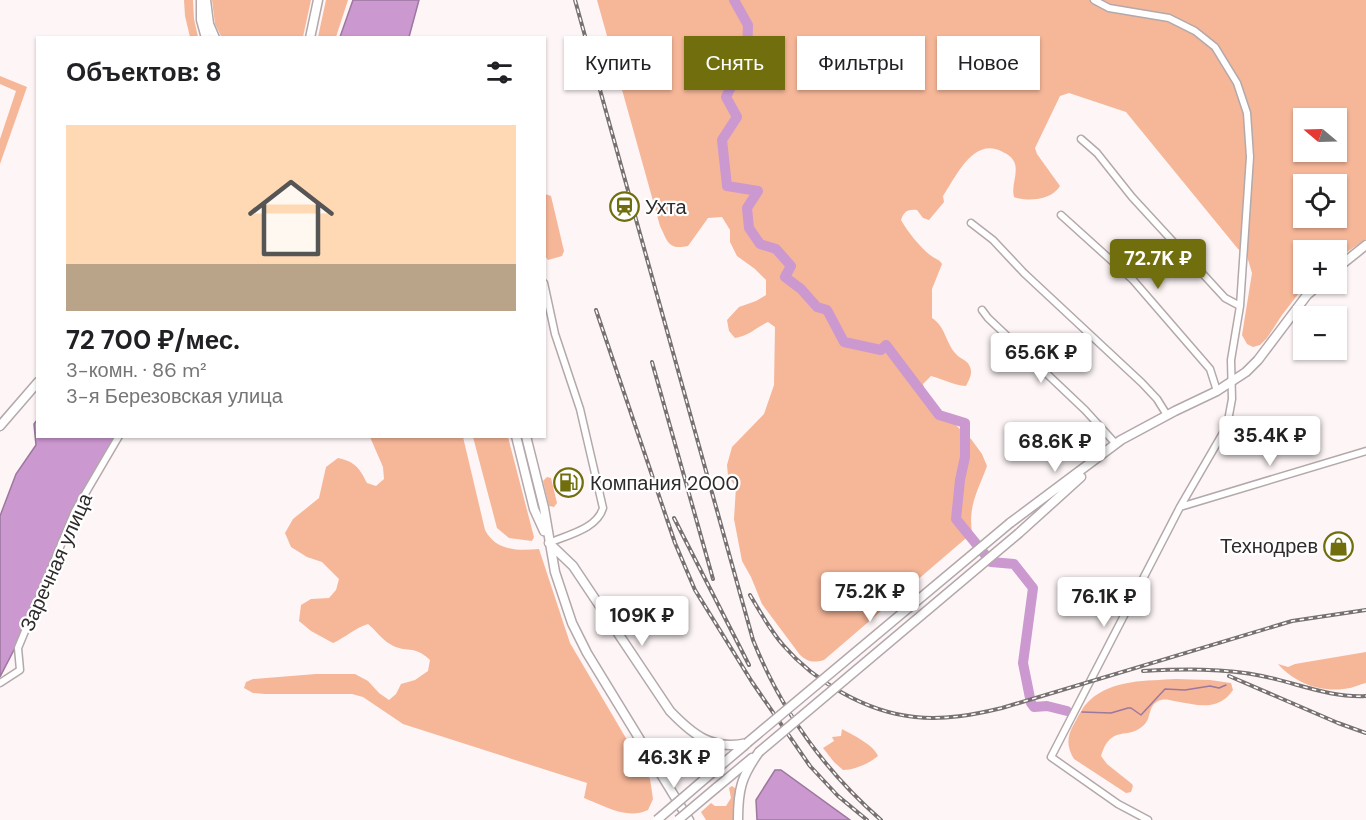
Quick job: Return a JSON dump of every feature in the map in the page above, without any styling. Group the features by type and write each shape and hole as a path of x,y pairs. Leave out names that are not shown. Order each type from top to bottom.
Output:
{"main road":[{"path":"201,0 201,16 206,36"},
{"path":"206,0 209,24 214,36"},
{"path":"310,36 318,0"},
{"path":"1347,260 1366,245"},
{"path":"657,820 1010,523 1116,444 1167,415 1217,392 1246,372 1258,360 1308,294"},
{"path":"0,426 36,384"},
{"path":"516,438 534,509 549,543 573,567 676,717 691,730 717,744 733,746 747,743"},
{"path":"526,438 561,592 576,632 689,820"},
{"path":"678,820 1019,533 1116,444"},
{"path":"738,820 740,785 759,752"}],"street":[{"path":"1094,0 1109,8 1169,18 1195,31 1215,47 1237,83 1247,113 1250,157 1240,306 1231,360 1232,399 1227,426 1180,507 1051,757 1118,804 1148,820"},
{"path":"1081,139 1097,153 1132,197 1225,298 1240,306"},
{"path":"1060,214 1133,280 1210,369 1217,392"},
{"path":"971,223 993,240 1024,273 1134,375 1157,399 1167,415"},
{"path":"546,292 555,334 580,409 603,508 600,516 593,523 549,543"},
{"path":"982,310 1085,410 1116,444"},
{"name":"Заречная улица","path":"0,683 20,670 18,648 75,511 118,438"},
{"path":"1180,507 1366,451"}],"shaded area":[{"path":"184,0 193,0 198,36 190,36"},
{"path":"212,0 311,0 303,36 221,36 215,24"},
{"path":"326,0 348,0 336,36 318,36"},
{"path":"353,0 419,0 409,36 340,36"},
{"path":"597,0 1366,0 1366,239 1347,252 1347,240 1293,240 1293,294 1298,294 1260,345 1253,347 1247,344 1242,335 1252,273 1246,253 1238,249 1126,112 1069,93 1060,96 1035,148 1060,186 1046,197 1026,199 1014,197 1016,168 1014,162 1005,153 991,148 974,154 959,170 943,196 944,202 929,220 923,218 917,210 909,210 905,213 901,220 914,239 942,264 932,289 932,318 940,326 952,349 968,363 971,370 966,386 931,376 923,384 927,399 971,439 982,454 987,466 971,514 972,533 824,660 811,661 800,655 762,604 742,561 734,519 736,487 728,476 727,465 732,447 764,414 774,385 775,327 768,322 748,334 735,338 729,331 727,320 739,307 766,295 766,280 737,256 730,242 730,230 722,217 708,218 688,246 672,246 660,226 622,90 672,90 672,36 607,36"},
{"path":"0,76 27,87 0,164 0,139 16,91 0,84"},
{"path":"546,194 551,196 564,251 562,256 548,260 546,258"},
{"path":"36,421 36,438 116,438 73,510 16,646 0,677 0,516 16,474 36,445 34,424"},
{"path":"370,438 463,438 485,530 501,546 523,550 539,549 570,643 650,779 653,799 648,810 640,813 624,813 608,808 584,798 587,783 403,724 363,697 352,694 265,694 253,693 244,688 246,682 253,679 316,674 355,674 368,681 389,700 396,694 401,684 415,680 428,671 430,660 424,655 390,644 368,624 333,643 311,631 299,621 301,605 311,599 329,598 336,590 339,579 322,562 307,557 291,547 285,533 293,519 319,498 326,467 338,458 356,466 367,483 376,486 384,479 383,467"},
{"path":"473,438 508,438 534,537 532,541 509,538 497,528"},
{"path":"547,477 551,478 557,503 554,507 549,506 543,481"},
{"path":"1366,652 1366,683 1346,689 1325,689 1307,684 1291,676 1278,664 1288,667"},
{"path":"1176,679 1231,683 1233,690 1221,702 1207,705 1161,700 1154,705 1148,719 1138,730 1110,739 1101,756 1107,764 1132,784 1131,792 1126,793 1074,759 1068,741 1070,733 1081,711 1090,700 1109,688 1131,682"},
{"path":"842,729 868,744 878,756 862,766 843,770 823,748 834,741 832,737 841,736"},
{"path":"775,770 781,770 850,820 757,820 756,800"},
{"path":"732,786 736,789 735,820 706,820 701,812 711,803 715,806 726,806 731,798 729,788"}],"waterway":[{"path":"734,0 748,25 747,55 726,97 737,117 722,140 727,186 758,191 747,208 749,228 760,244 776,249 791,266 785,277 801,289 817,307 827,310 844,342 881,350 886,345 939,415 965,423 965,457 956,519 991,562 1014,564 1033,588 1023,663 1031,703 1034,707 1047,706 1067,711"},
{"path":"1082,712 1111,713 1131,708 1141,715 1165,689 1185,690 1210,686 1219,688 1226,685"}],"railway":[{"path":"575,0 753,640 777,691 806,738 841,781 881,820"},
{"path":"596,310 675,543 695,590 752,682 810,766 838,796 867,820"},
{"path":"652,362 713,579"},
{"path":"674,518 749,665"},
{"path":"750,595 783,645 796,659 826,683 878,709 926,718 959,716 1002,708 1292,621 1366,610"},
{"path":"1143,671 1218,670 1262,676 1339,695 1366,696"},
{"path":"1229,676 1366,733"}],"place":[{"name":"Ухта","path":"624,207"},
{"name":"Компания 2000","path":"569,483"},
{"name":"Технодрев","path":"1339,546"}]}
